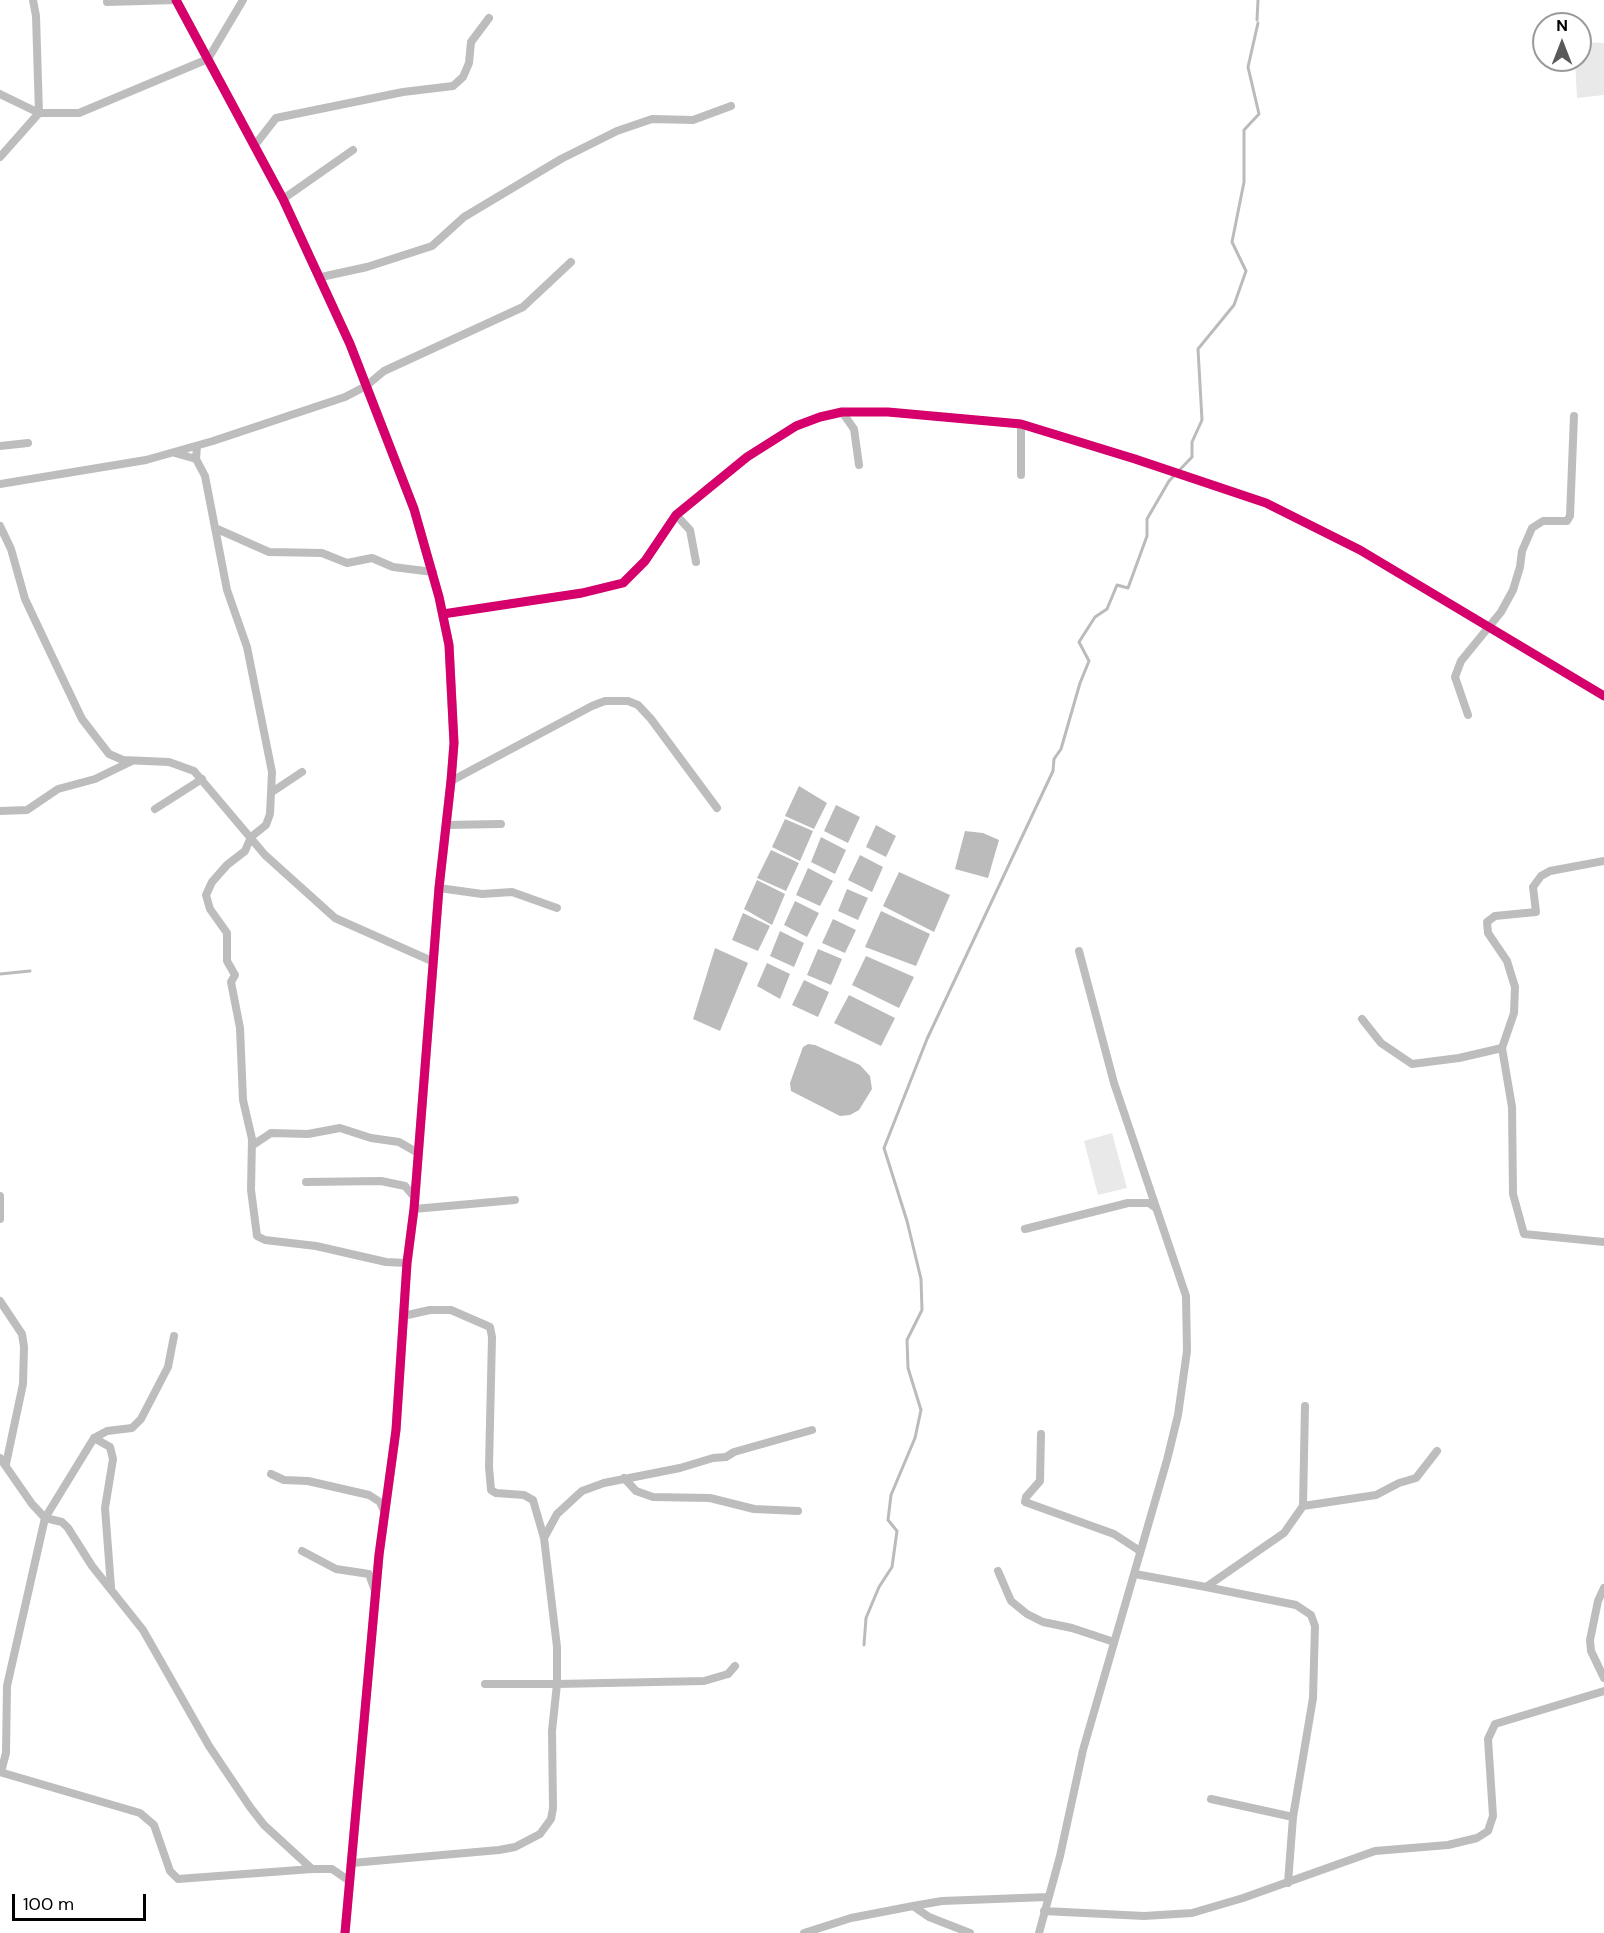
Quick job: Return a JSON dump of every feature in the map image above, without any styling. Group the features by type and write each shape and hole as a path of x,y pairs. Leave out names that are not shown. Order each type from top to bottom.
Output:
{"street":[{"path":"0,157 39,113 36,16 33,0"},
{"path":"107,2 176,0 255,145 321,277 414,509 433,572 449,645 454,743 451,781 439,888 415,1198 407,1263 396,1430 376,1595 352,1863 348,1880 345,1933"},
{"path":"0,94 39,113 79,113 208,59 243,0"},
{"path":"255,145 276,118 403,92 453,86 463,77 469,63 471,42 489,18"},
{"path":"321,277 367,267 432,246 464,217 570,154 617,131 652,119 693,120 731,106"},
{"path":"283,199 353,150"},
{"path":"0,484 116,466 174,452 321,406 366,386 384,371 523,307 571,262"},
{"path":"443,614 591,591 623,583 645,561 676,515 747,457 796,426 842,412 888,412 1021,424 1266,503 1360,550 1604,696"},
{"path":"842,412 854,429 859,465"},
{"path":"1468,715 1460,696 1456,671 1473,645 1491,628 1513,590 1522,551 1532,528 1543,521 1568,520 1570,516 1574,416"},
{"path":"1021,424 1021,475"},
{"path":"0,446 28,443"},
{"path":"197,446 196,459 205,476 226,590 248,647 260,720 270,761 272,792 266,825 251,837 247,849 221,872 208,888 206,895 210,909 227,933 227,961 235,973 231,982 240,1028 243,1100 253,1144 250,1161 251,1190 260,1239 316,1246 386,1262 407,1263"},
{"path":"174,452 196,459"},
{"path":"676,515 690,530 696,562"},
{"path":"0,526 11,549 25,599 82,719 109,754 132,761"},
{"path":"215,528 269,552 322,553 346,563 372,558 393,567 433,572"},
{"path":"451,781 592,706 604,701 628,701 638,705 651,719 717,808"},
{"path":"0,811 27,810 58,789 95,779 132,761 153,759 183,765 202,778 265,855 335,918 434,962"},
{"path":"272,792 302,772"},
{"path":"155,809 202,778"},
{"path":"446,825 501,824"},
{"path":"1604,861 1550,872 1541,876 1533,887 1536,912 1495,916 1487,922 1488,933 1507,962 1515,987 1514,1012 1502,1048 1512,1107 1513,1194 1524,1234 1604,1242"},
{"path":"439,888 482,894 512,892 556,908"},
{"path":"1040,1933 1081,1760 1179,1415 1187,1351 1186,1296 1114,1083 1079,951"},
{"path":"1362,1019 1381,1043 1412,1064 1459,1058 1502,1048"},
{"path":"253,1144 271,1133 308,1134 340,1128 371,1138 399,1142 418,1153"},
{"path":"306,1182 381,1181 405,1186 415,1198"},
{"path":"0,1196 0,1219"},
{"path":"414,1209 515,1200"},
{"path":"1025,1230 1128,1203 1143,1202 1156,1208"},
{"path":"0,1301 22,1334 24,1347 23,1384 3,1461 32,1504 45,1518 62,1522 68,1528 92,1566 143,1630 209,1746 250,1807 264,1825 312,1869"},
{"path":"352,1863 515,1847 540,1834 551,1819 553,1808 552,1731 557,1684 556,1630 544,1539 533,1500 524,1495 496,1493 491,1490 489,1467 492,1348 490,1327 452,1310 430,1310 403,1316"},
{"path":"174,1336 168,1367 138,1424 124,1430 107,1431 93,1438 45,1518 7,1686 6,1754 1,1772 141,1814 154,1825 170,1871 178,1879 332,1869 348,1880"},
{"path":"1206,1587 1284,1533 1303,1506 1305,1406"},
{"path":"544,1539 557,1514 582,1491 624,1478 680,1468 688,1463 712,1458 726,1457 734,1452 812,1430"},
{"path":"1041,1434 1040,1481 1026,1497 1025,1502 1114,1534 1140,1551"},
{"path":"93,1438 107,1444 113,1459 105,1508 111,1587"},
{"path":"1303,1506 1369,1497 1416,1479 1437,1450"},
{"path":"271,1474 284,1479 308,1481 369,1495 380,1502 386,1515"},
{"path":"624,1478 636,1491 653,1497 710,1498 754,1509 798,1511"},
{"path":"302,1551 336,1569 369,1574 376,1595"},
{"path":"998,1571 1011,1601 1027,1614 1043,1622 1114,1642"},
{"path":"1135,1574 1296,1605 1311,1615 1315,1626 1313,1698 1293,1817 1288,1883"},
{"path":"1604,1588 1598,1601 1590,1640 1591,1651 1604,1678"},
{"path":"486,1684 704,1681 723,1677 735,1666"},
{"path":"1044,1911 1172,1915 1213,1908 1375,1851 1448,1845 1477,1838 1488,1831 1493,1816 1488,1739 1495,1724 1604,1691"},
{"path":"1211,1798 1293,1817"},
{"path":"804,1933 851,1918 942,1901 1048,1897"},
{"path":"913,1906 929,1917 970,1933"}],"shaded area":[{"path":"1592,42 1604,43 1604,95 1577,98 1576,72 1592,72"},
{"path":"799,786 827,803 814,829 785,816"},
{"path":"836,805 860,817 848,843 824,831"},
{"path":"785,819 813,831 800,861 772,847"},
{"path":"876,825 896,836 886,857 866,847"},
{"path":"965,831 983,833 999,840 988,878 955,869"},
{"path":"821,837 846,850 835,874 811,862"},
{"path":"771,850 799,863 786,891 757,878"},
{"path":"860,855 883,867 872,892 848,880"},
{"path":"808,868 833,881 820,906 796,895"},
{"path":"899,872 950,895 934,932 883,906"},
{"path":"757,880 785,894 772,925 744,909"},
{"path":"847,889 868,898 858,920 838,911"},
{"path":"795,901 819,913 807,937 784,925"},
{"path":"881,911 930,934 916,966 865,947"},
{"path":"743,913 770,926 758,951 732,940"},
{"path":"833,919 856,930 845,953 822,943"},
{"path":"780,931 804,943 794,967 770,956"},
{"path":"715,948 748,963 720,1031 693,1019"},
{"path":"818,949 842,959 831,985 807,975"},
{"path":"866,956 914,977 899,1008 852,985"},
{"path":"767,963 790,974 780,999 757,986"},
{"path":"804,980 829,992 818,1017 792,1005"},
{"path":"849,995 895,1018 881,1046 834,1023"},
{"path":"808,1044 860,1065 870,1076 872,1089 859,1110 850,1115 840,1116 791,1091 790,1083 803,1047"},
{"path":"1112,1133 1127,1188 1098,1195 1084,1141"}],"waterway":[{"path":"1257,20 1258,0"},
{"path":"864,1645 866,1618 879,1587 892,1567 897,1531 888,1520 891,1495 915,1438 921,1410 908,1368 907,1340 922,1310 921,1279 907,1221 884,1148 927,1039 1053,771 1054,759 1061,749 1080,683 1089,661 1079,642 1095,617 1107,609 1117,585 1128,588 1147,536 1147,519 1169,481 1192,457 1192,442 1202,420 1198,349 1234,305 1246,271 1232,242 1244,182 1244,130 1259,114 1248,67 1258,23"},
{"path":"0,974 30,971"}],"cycle path":[{"path":"176,0 283,199 350,344 414,509 439,597 449,645 454,743 451,781 439,888 414,1209 407,1263 396,1430 379,1555 345,1933"},
{"path":"443,614 582,593 623,583 645,561 676,515 747,457 796,426 820,417 842,412 888,412 1021,424 1266,503 1360,550 1604,696"}]}
